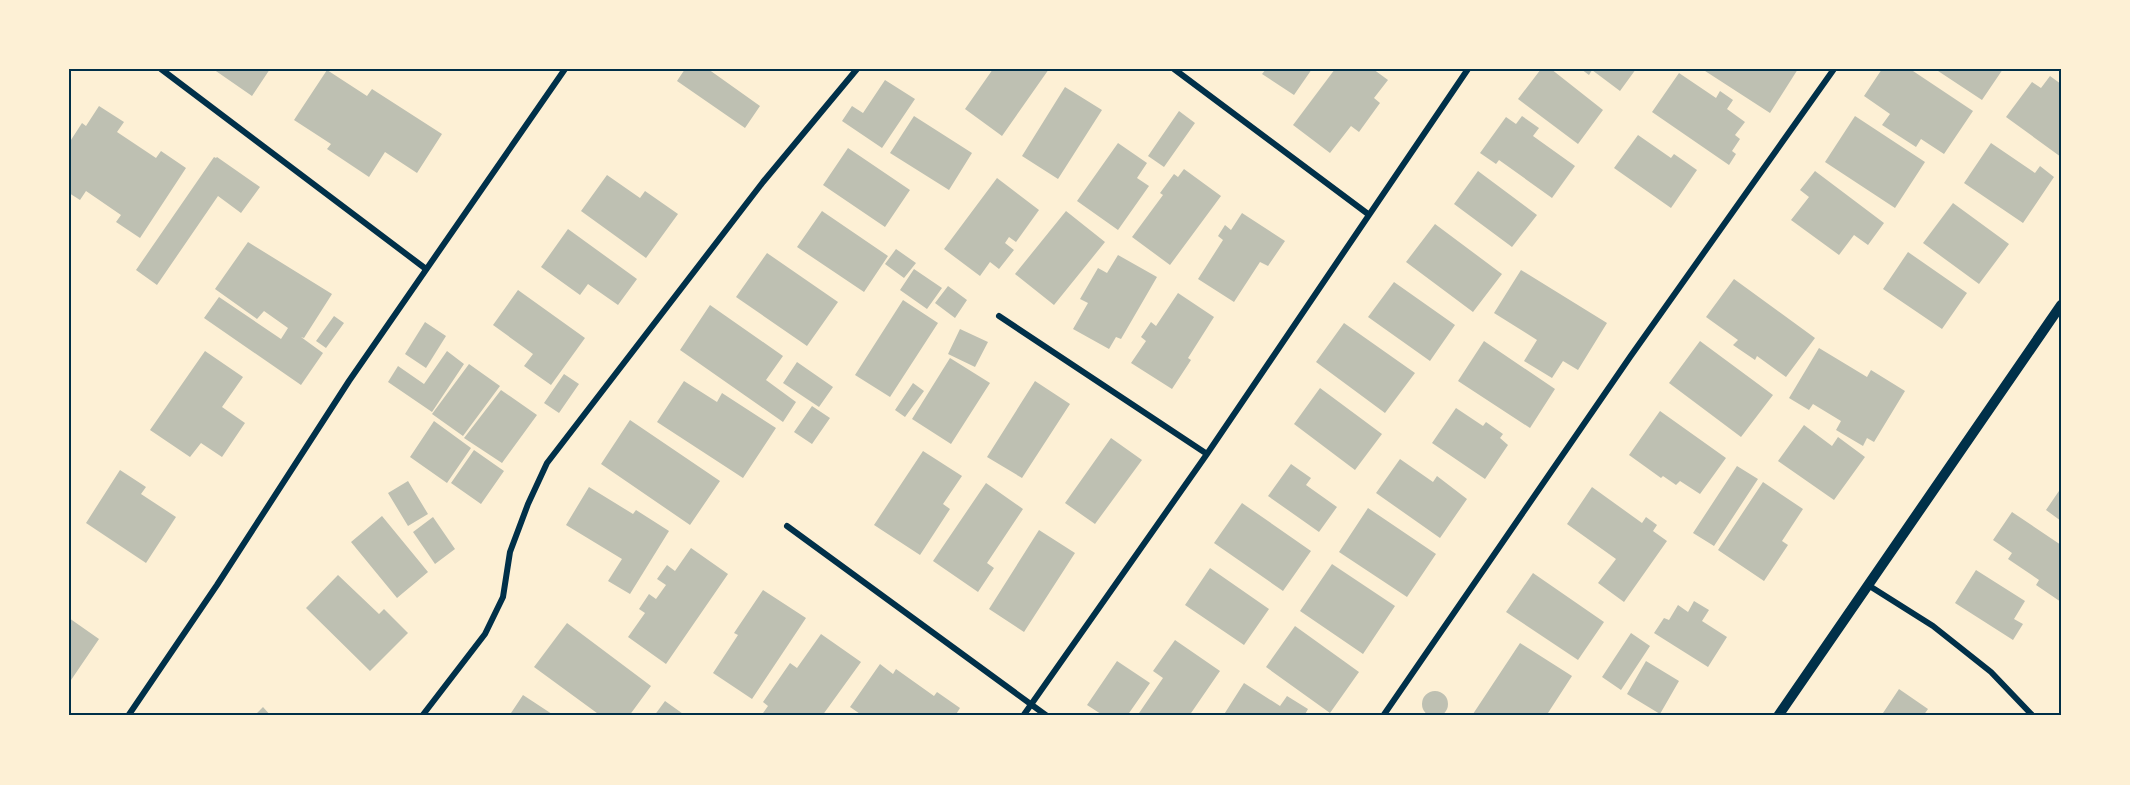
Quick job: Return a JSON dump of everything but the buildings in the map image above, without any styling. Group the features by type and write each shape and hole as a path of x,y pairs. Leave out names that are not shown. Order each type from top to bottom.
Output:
{"street":[{"path":"161,69 426,269"},
{"path":"128,716 217,585 349,381 566,69"},
{"path":"422,716 485,634 503,597 510,552 528,504 547,464 763,182 857,69"},
{"path":"1174,69 1368,214"},
{"path":"1023,716 1207,454 1468,69"},
{"path":"1383,716 1630,357 1834,69"},
{"path":"1778,716 2061,305"},
{"path":"999,316 1207,454"},
{"path":"787,526 1047,716"},
{"path":"1868,585 1933,626 1991,672 2033,716"}]}
